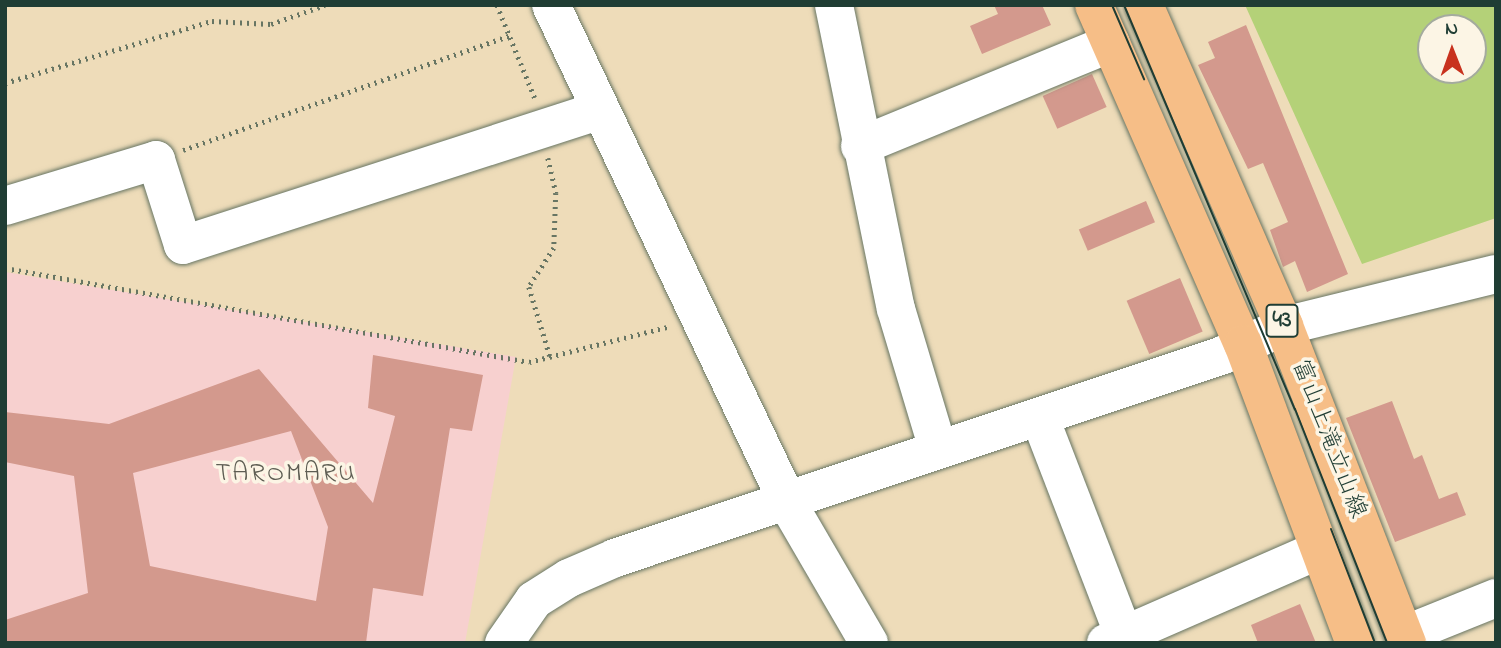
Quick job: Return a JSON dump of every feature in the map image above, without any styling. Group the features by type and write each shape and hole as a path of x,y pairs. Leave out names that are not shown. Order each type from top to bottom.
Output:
{"main road":[{"name":"富山上滝立山線","path":"1094,5 1243,344 1355,643"},
{"name":"富山上滝立山線","path":"1144,5 1284,326 1405,639"}],"street":[{"path":"551,5 599,111 787,500 869,643"},
{"path":"834,5 860,146 896,310 938,449"},
{"path":"860,146 1111,43"},
{"path":"5,206 156,160 183,246 599,111"},
{"path":"504,643 534,600 569,578 787,500 1223,355 1284,326 1496,274"},
{"path":"1040,418 1119,640 1319,550"},
{"path":"1405,639 1496,598"}],"path":[{"path":"5,83 212,21 271,24 325,5"},
{"path":"497,5 533,89 556,193 554,248 529,287 550,356"},
{"path":"156,160 511,35"},
{"path":"5,268 528,362 699,319"}],"shaded area":[{"path":"5,272 516,357 465,643 5,643"}],"green space":[{"path":"1245,5 1496,5 1496,218 1362,264"}],"building":[{"path":"994,5 1042,5 1051,25 982,54 970,26 998,14"},
{"path":"1246,25 1348,274 1307,292 1295,261 1283,267 1270,230 1288,222 1263,163 1248,169 1198,65 1215,58 1208,42"},
{"path":"1092,74 1107,107 1057,129 1043,96"},
{"path":"1146,201 1155,222 1088,251 1079,230"},
{"path":"1180,278 1203,331 1149,354 1127,301"},
{"path":"373,355 483,375 472,431 450,428 423,596 373,588 366,643 5,643 5,620 88,593 74,476 5,462 5,412 109,424 259,369 373,503 395,416 368,408","holes":["291,431 328,527 316,601 150,566 133,473"]},
{"path":"1392,401 1414,459 1422,455 1439,499 1457,492 1466,515 1395,542 1346,418"},
{"path":"1300,604 1316,643 1258,643 1251,625"}],"tram line":[{"path":"1112,5 1144,79"},
{"path":"1124,5 1295,409 1387,643"},
{"path":"1331,529 1375,643"}],"district":[{"name":"TAROMARU","path":"286,475"}]}
